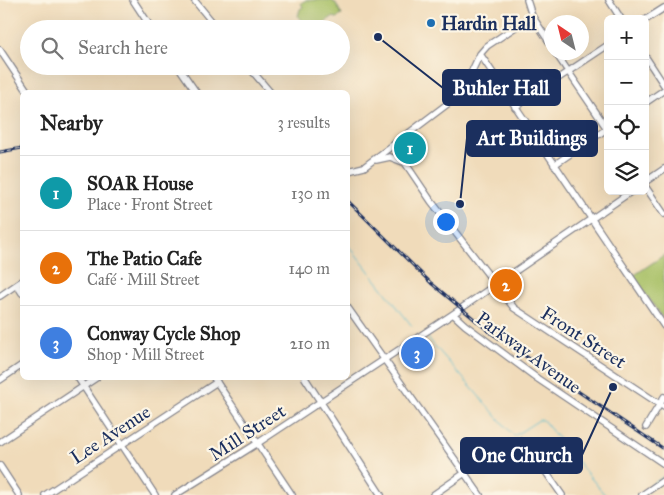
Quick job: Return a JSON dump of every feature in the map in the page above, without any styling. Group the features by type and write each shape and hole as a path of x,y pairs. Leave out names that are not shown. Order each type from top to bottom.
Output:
{"street":[{"path":"133,0 146,20"},
{"path":"194,0 211,20"},
{"path":"527,0 532,16 544,34"},
{"path":"608,0 618,15"},
{"path":"649,17 664,8"},
{"path":"350,170 364,167 454,99 462,90 480,54 487,46 532,16"},
{"path":"515,107 604,48"},
{"path":"0,50 27,90"},
{"path":"480,54 664,326"},
{"path":"561,60 604,123"},
{"path":"648,60 664,85"},
{"path":"184,75 195,90"},
{"path":"256,75 268,90"},
{"path":"649,100 664,90"},
{"path":"554,165 604,132"},
{"name":"Front Street","path":"393,145 414,179 514,308 662,406"},
{"path":"374,160 392,158 406,164"},
{"path":"649,181 664,170"},
{"path":"649,190 664,214"},
{"name":"Mill Street","path":"175,495 258,443 453,314 626,195"},
{"path":"0,296 20,283"},
{"path":"350,311 480,495"},
{"name":"Parkway Avenue","path":"453,314 540,380 664,464"},
{"path":"0,380 20,366"},
{"path":"80,380 155,495"},
{"path":"0,442 93,380"},
{"path":"216,380 292,495"},
{"name":"Lee Avenue","path":"45,495 216,380"},
{"path":"306,380 381,495"},
{"path":"646,427 662,406 664,397"},
{"path":"433,495 508,443 519,441 529,448 562,495"},
{"path":"0,466 19,495"},
{"path":"646,494 664,480"}],"green space":[{"path":"306,0 332,0 342,15 328,20 301,20 298,16 300,9 303,7 301,3"},
{"path":"664,255 664,320 633,276"}],"waterway":[{"path":"350,247 412,326"},
{"path":"426,336 514,436 539,420 543,420 605,495"},
{"path":"651,485 664,476"}],"railway":[{"path":"0,152 20,148"},
{"path":"350,203 431,283 491,333 664,449"}],"place":[{"name":"Hardin Hall","path":"431,23"},
{"name":"Buhler Hall","path":"378,37"},
{"name":"SOAR House","path":"410,148"},
{"name":"Art Buildings","path":"460,204"},
{"name":"The Patio Cafe","path":"506,285"},
{"name":"Conway Cycle Shop","path":"417,353"},
{"name":"One Church","path":"613,387"}]}
